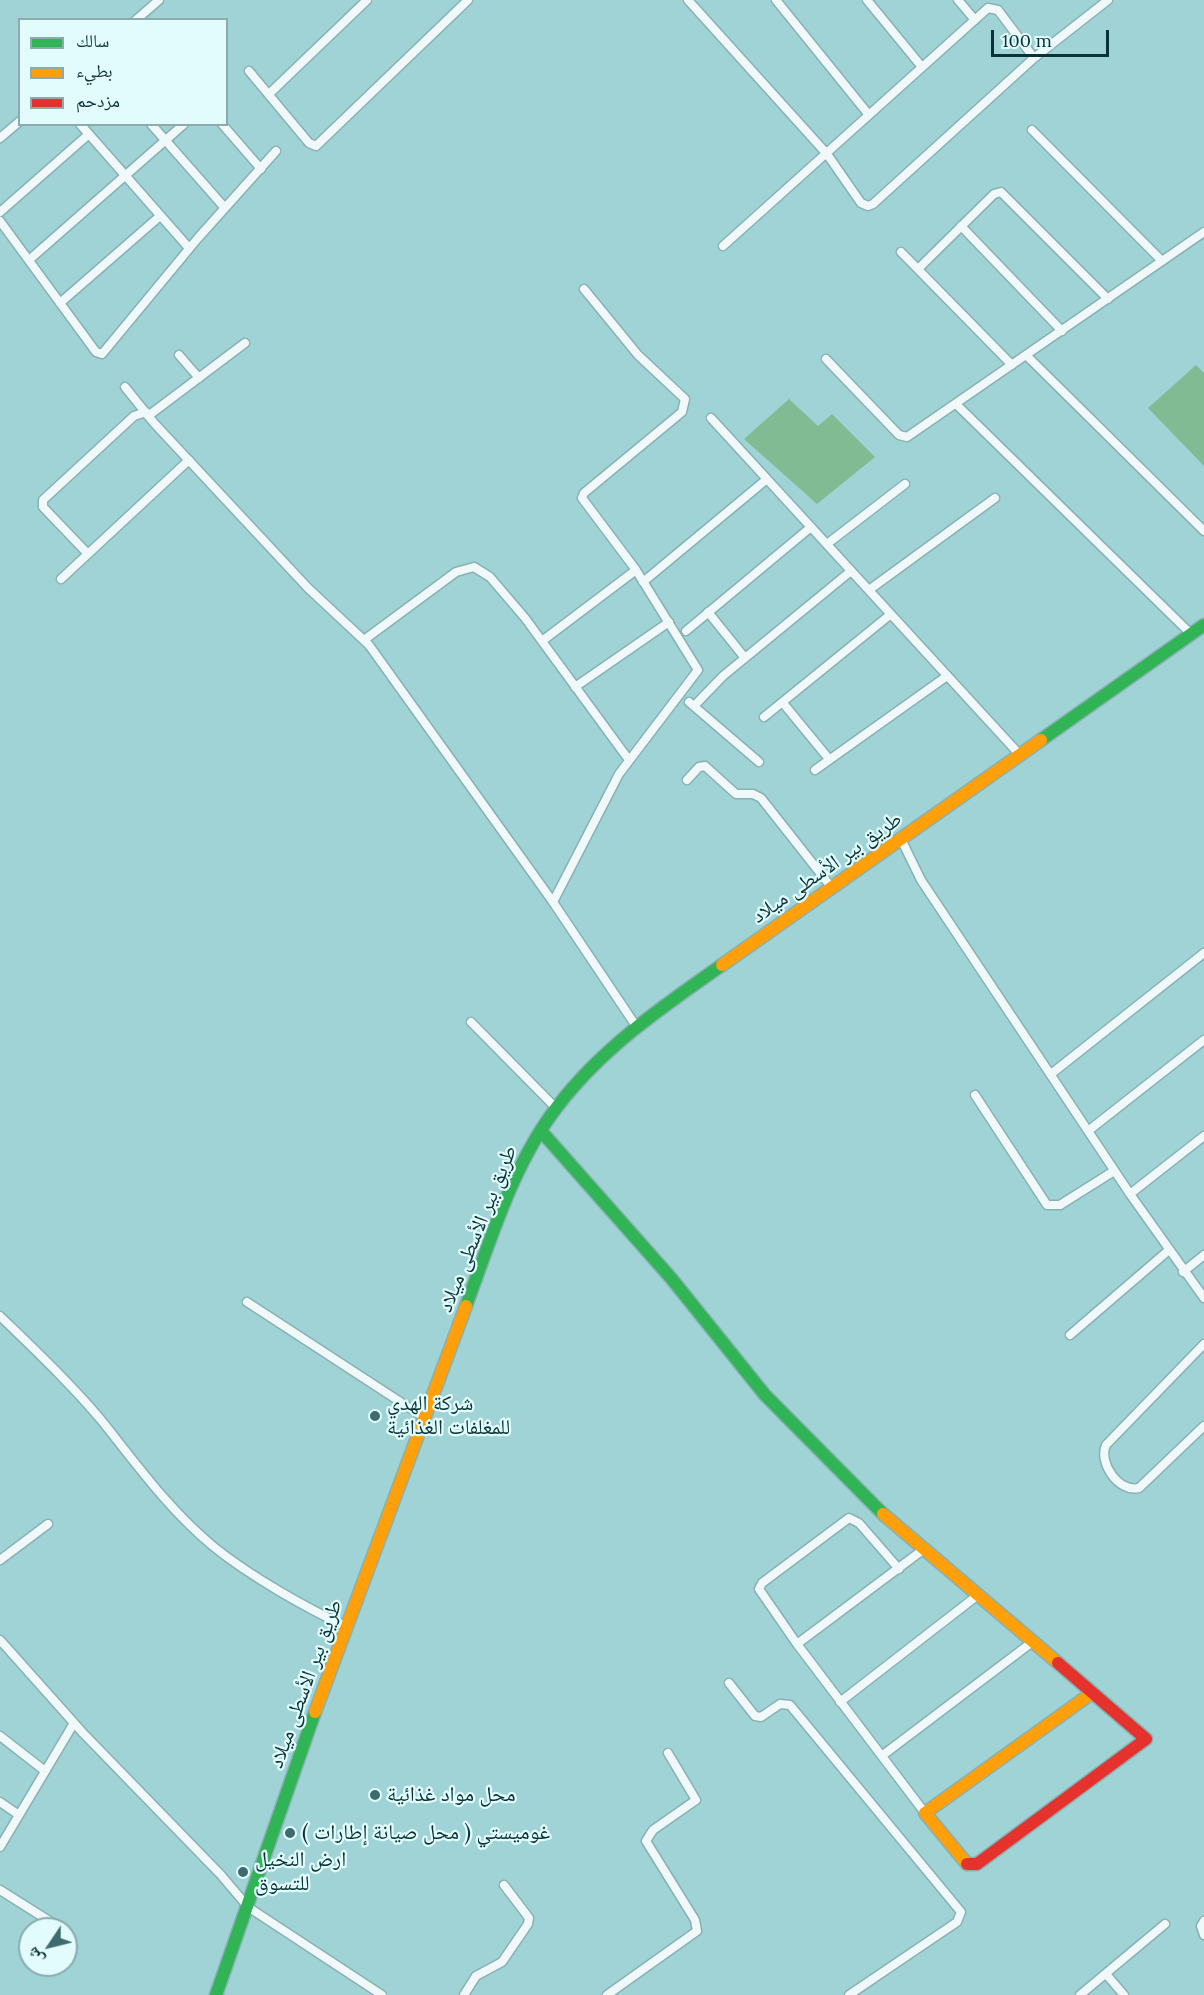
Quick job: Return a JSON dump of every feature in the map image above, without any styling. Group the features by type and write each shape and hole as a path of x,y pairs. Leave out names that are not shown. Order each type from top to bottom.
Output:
{"main road":[{"name":"طريق بير الأسطى ميلاد","path":"216,1995 326,1680 503,1208 541,1131 556,1108 593,1065 636,1026 1204,625"},
{"path":"541,1131 651,1254 785,1418 873,1505 1031,1643 1092,1693 1146,1739 977,1864 969,1866 965,1864 925,1813 1092,1693"}],"street":[{"path":"138,18 159,0"},
{"path":"269,94 367,0"},
{"path":"249,71 309,143 318,145 468,0"},
{"path":"688,0 826,154 861,203 871,206 1034,58 1108,0"},
{"path":"776,0 869,115"},
{"path":"867,0 922,67"},
{"path":"958,0 975,20"},
{"path":"723,246 988,8 995,7 1034,58"},
{"path":"0,138 18,123"},
{"path":"82,126 189,248"},
{"path":"153,126 225,208"},
{"path":"28,260 182,126"},
{"path":"224,126 261,169"},
{"path":"1032,130 1162,261"},
{"path":"0,212 89,134"},
{"path":"0,221 96,352 102,354 189,248 276,151"},
{"path":"918,269 996,192 1003,193 1108,299"},
{"path":"60,303 160,216"},
{"path":"961,226 1062,331"},
{"path":"826,359 903,438 956,404 1204,232"},
{"path":"901,252 1012,365"},
{"path":"553,902 629,760 697,673 697,665 636,570 583,502 582,496 682,412 685,399 638,355 584,289"},
{"path":"88,554 43,507 43,501 134,416 147,414 200,378 245,343"},
{"path":"179,355 200,378"},
{"path":"1026,356 1204,531"},
{"path":"124,387 308,588 364,640 553,902 636,1026"},
{"path":"956,404 1191,634"},
{"path":"711,418 1020,755"},
{"path":"61,579 189,460"},
{"path":"643,582 767,479"},
{"path":"826,544 905,484"},
{"path":"869,590 995,498"},
{"path":"686,631 811,527"},
{"path":"364,640 456,572 474,567 486,572 542,641 629,760"},
{"path":"542,641 636,570"},
{"path":"759,762 692,704 852,571"},
{"path":"708,612 745,658"},
{"path":"764,717 891,614"},
{"path":"575,687 669,622"},
{"path":"815,770 947,676"},
{"path":"783,703 829,759"},
{"path":"687,780 699,767 705,766 736,794 759,796 832,888"},
{"path":"901,839 921,880 1113,1171 1183,1272 1204,1298"},
{"path":"1051,1074 1204,953"},
{"path":"471,1022 556,1108"},
{"path":"1088,1131 1204,1040"},
{"path":"975,1095 1047,1205 1060,1205 1113,1171"},
{"path":"1130,1194 1204,1136"},
{"path":"1070,1335 1169,1250"},
{"path":"1183,1272 1204,1255"},
{"path":"247,1302 425,1418"},
{"path":"0,1316 81,1398 163,1498 214,1546 318,1614 347,1627"},
{"path":"1204,1344 1106,1445 1105,1463 1121,1484 1128,1489 1139,1488 1204,1426"},
{"path":"899,1569 859,1523 849,1518 760,1586 761,1595 925,1813"},
{"path":"0,1560 48,1524"},
{"path":"797,1644 924,1549"},
{"path":"840,1702 978,1595"},
{"path":"0,1640 74,1723 221,1875 248,1907 382,1995"},
{"path":"883,1755 1031,1643"},
{"path":"729,1683 755,1716 761,1717 780,1704 790,1705 962,1912 957,1922 849,1995"},
{"path":"0,1847 74,1723"},
{"path":"0,1736 45,1771"},
{"path":"608,1995 697,1931 695,1920 646,1841 653,1830 696,1800 668,1753"},
{"path":"0,1802 19,1815"},
{"path":"464,1995 476,1976 502,1962 528,1924 529,1918 504,1885"},
{"path":"0,1890 43,1917"},
{"path":"1204,1921 1201,1929 1204,1935"},
{"path":"1080,1995 1165,1924"},
{"path":"1106,1974 1124,1995"}],"green space":[{"path":"1196,365 1204,373 1204,466 1148,408"},
{"path":"789,399 818,426 832,414 875,457 817,504 744,439"}],"traffic: fast":[{"path":"1041,740 1204,625"},
{"path":"466,1306 515,1177 541,1129 557,1107 613,1047 655,1013 722,965"},
{"path":"541,1131 671,1278 765,1395 883,1514"},
{"path":"216,1995 315,1712"}],"traffic: slow":[{"path":"722,965 1041,740"},
{"path":"315,1712 466,1306"},
{"path":"883,1514 1058,1663"},
{"path":"967,1864 925,1813 1092,1693"}],"traffic: jam":[{"path":"967,1864 977,1864 1146,1739 1058,1663"}],"place":[{"name":"شركة الهدي للمغلفات الغذائية","path":"375,1416"},
{"name":"محل مواد غذائية","path":"375,1795"},
{"name":"غوميستي ( محل صيانة إطارات )","path":"290,1833"},
{"name":"ارض النخيل للتسوق","path":"243,1872"}]}
